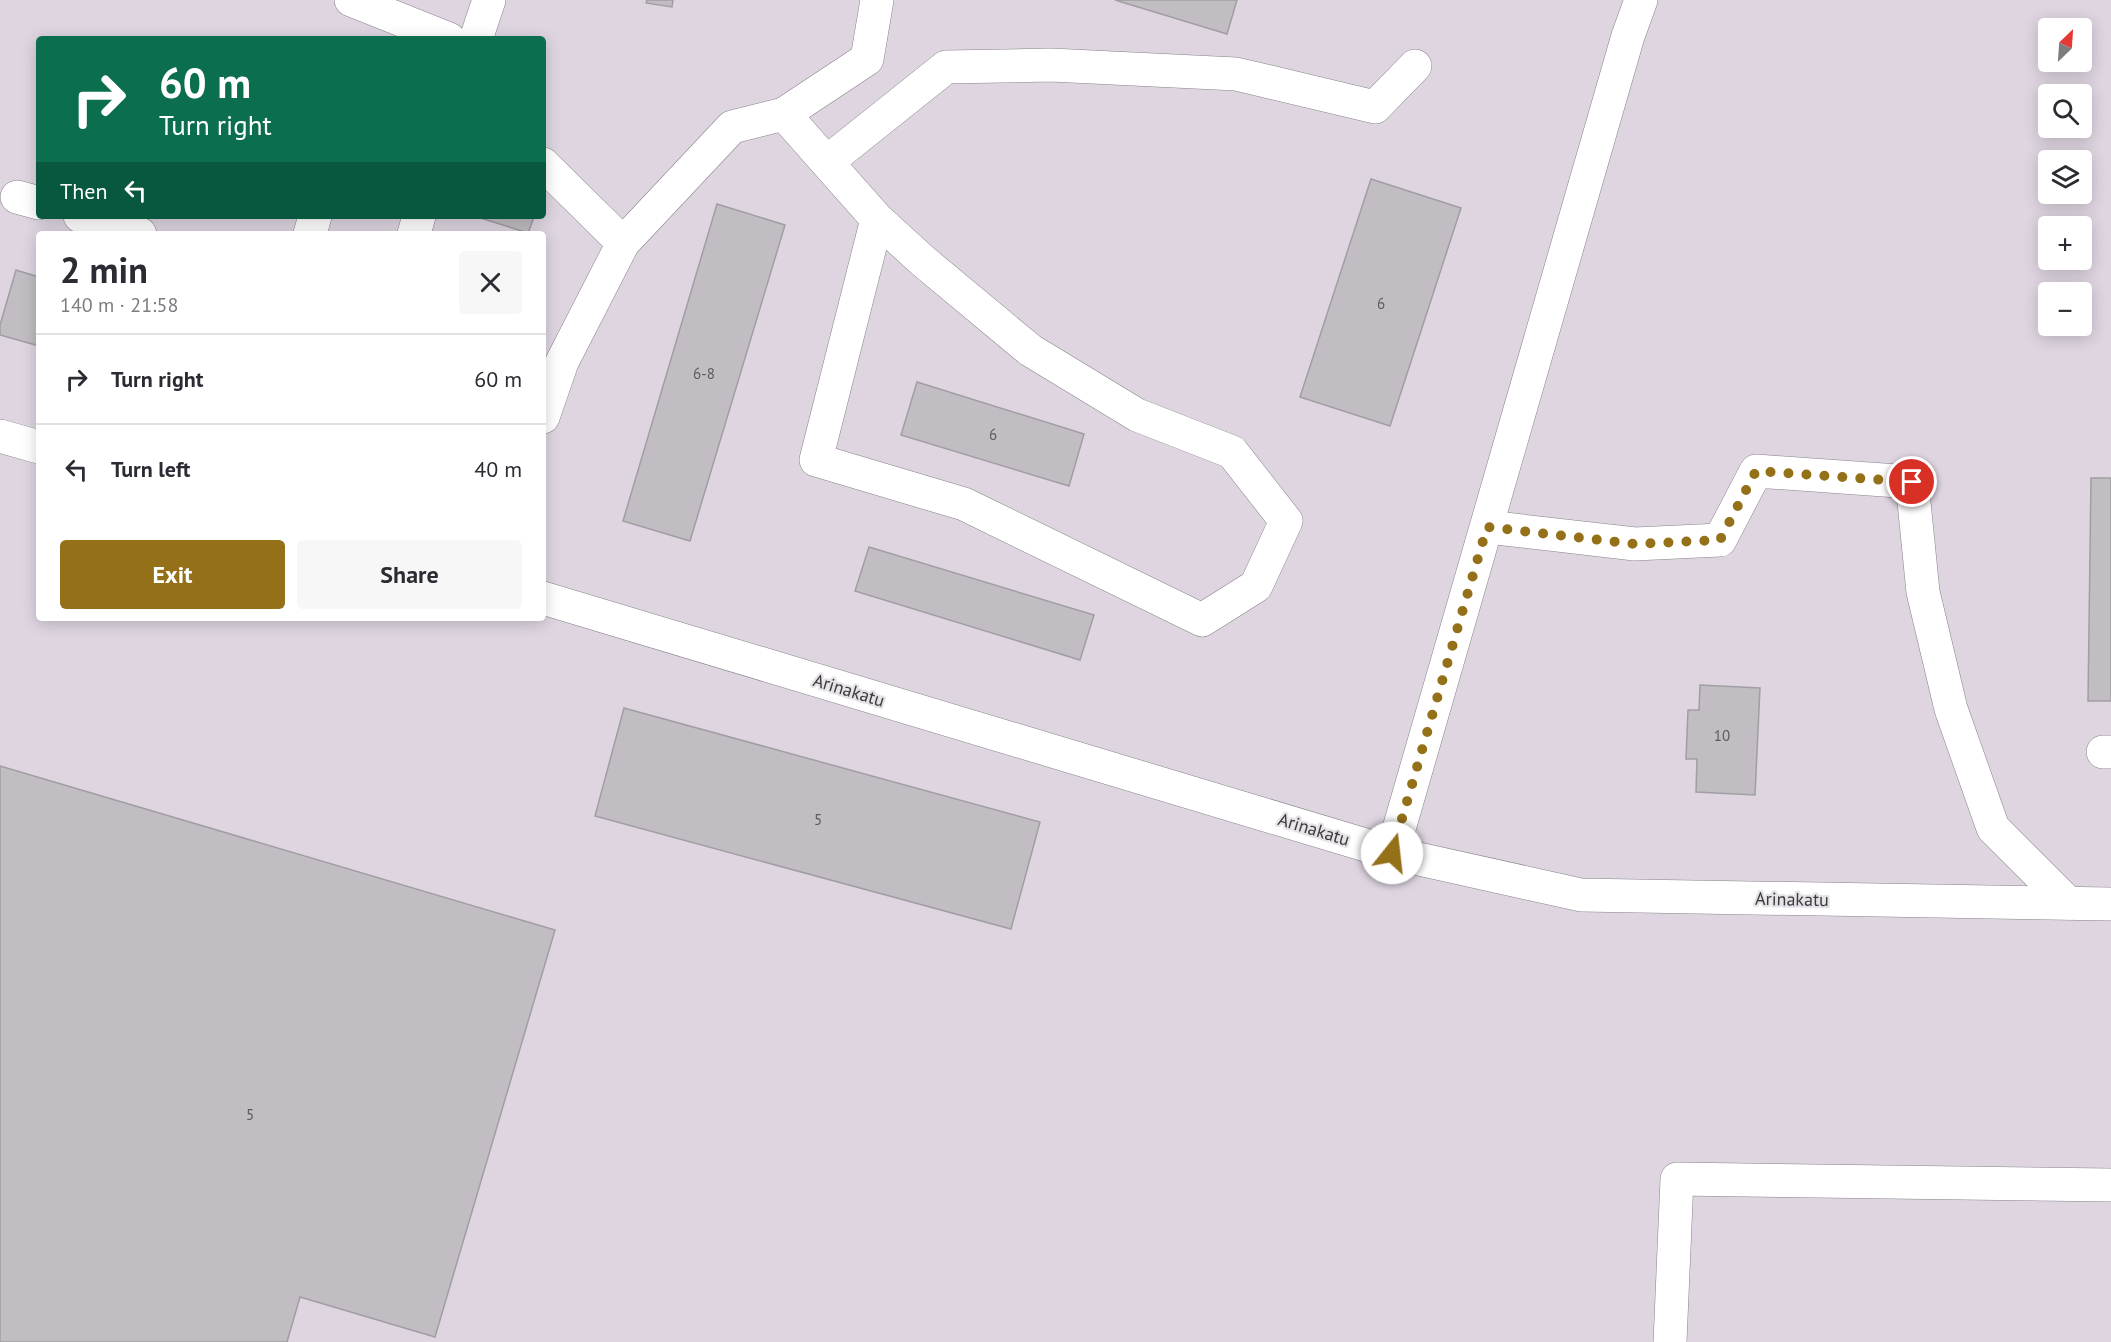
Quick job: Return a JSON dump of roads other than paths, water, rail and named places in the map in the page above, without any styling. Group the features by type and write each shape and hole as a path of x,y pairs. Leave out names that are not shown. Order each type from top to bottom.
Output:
{"street":[{"path":"351,0 441,36"},
{"path":"477,36 489,0"},
{"path":"546,398 552,359 623,243 732,127 784,114 867,60 877,0"},
{"path":"1392,853 1641,0"},
{"path":"827,162 946,67 1051,65 1236,74 1375,107 1415,66"},
{"path":"784,114 877,219 923,261 1030,350 1137,415 1232,452 1286,520 1256,586 1202,620 964,504 816,460 877,219"},
{"path":"546,167 623,243"},
{"path":"90,219 130,231"},
{"path":"0,436 36,446"},
{"path":"1487,527 1635,544 1720,540 1756,471 1912,482 1923,592 1951,709 1993,828 2068,903"},
{"name":"Arinakatu","path":"546,599 1392,853 1581,895 2111,904"},
{"path":"1670,1342 1677,1179 2111,1185"}]}
